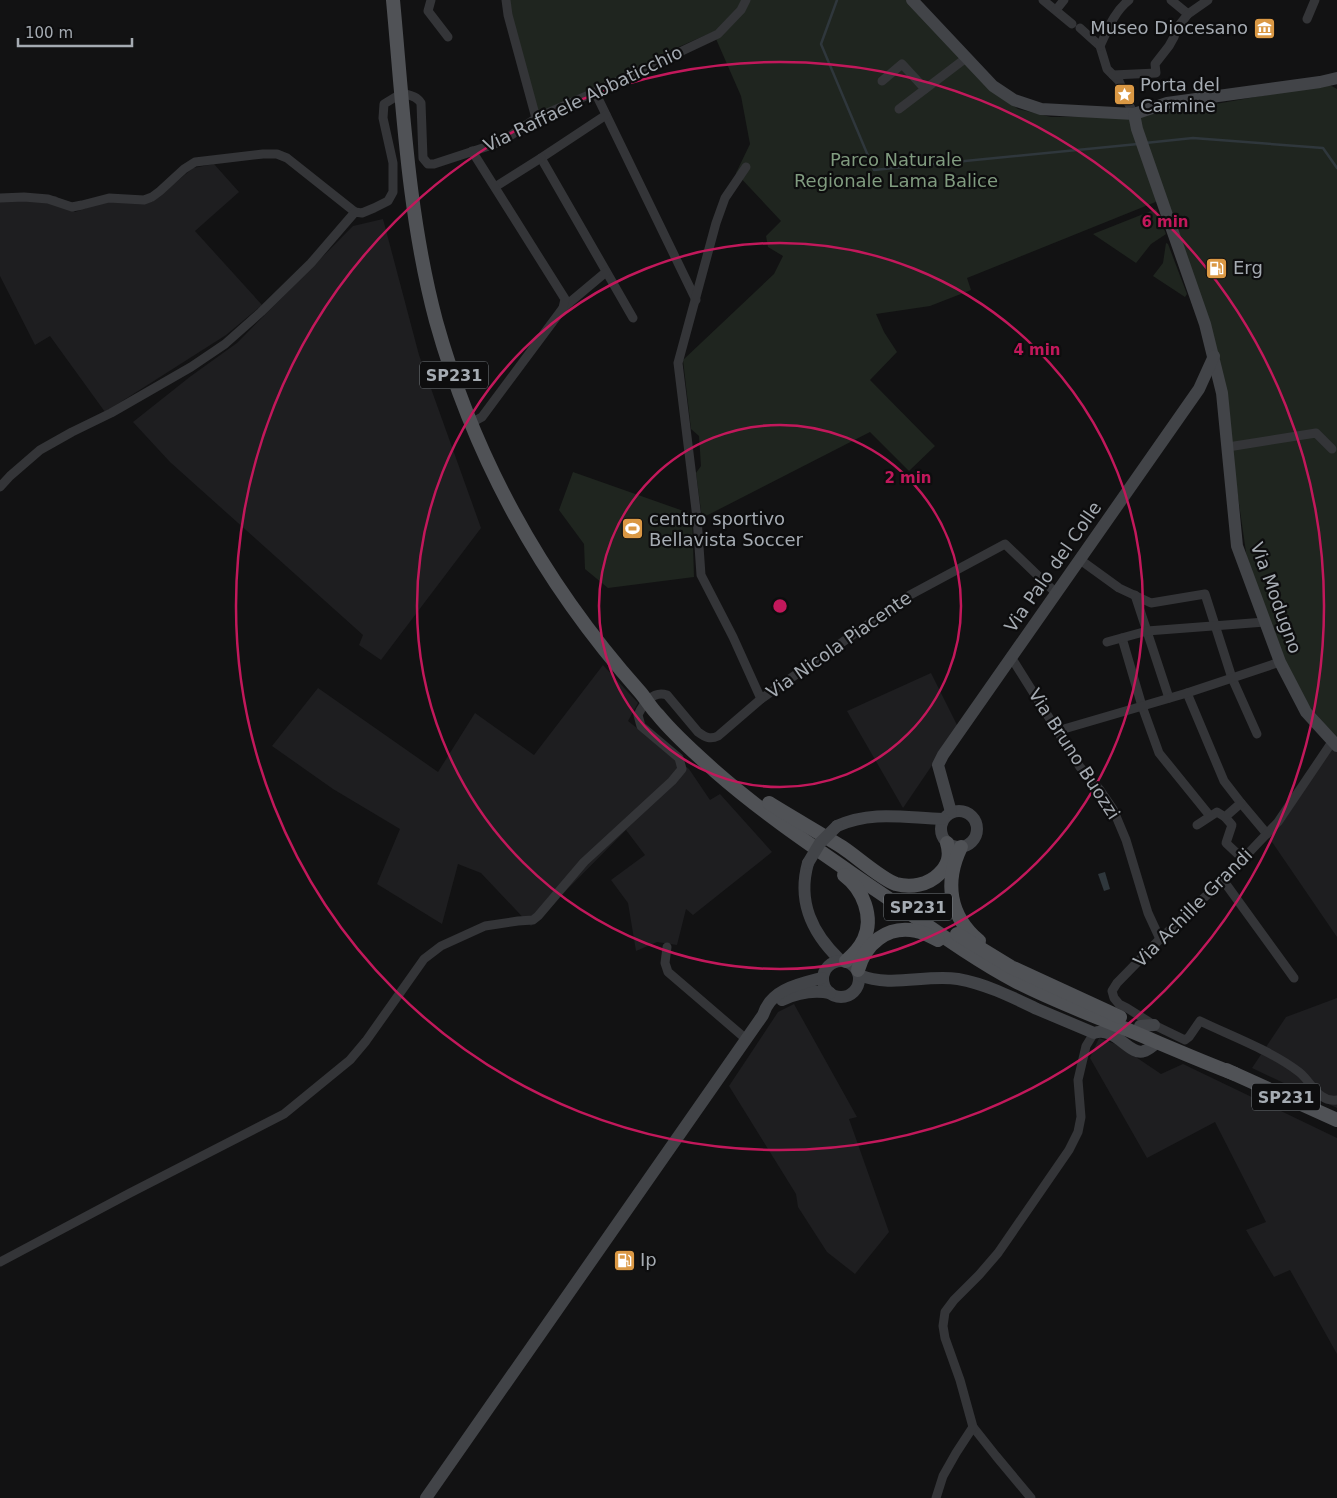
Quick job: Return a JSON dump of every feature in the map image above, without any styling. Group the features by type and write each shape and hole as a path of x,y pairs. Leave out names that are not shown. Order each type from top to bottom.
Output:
{"main road":[{"name":"SP231","path":"393,0 412,202 424,272 437,323 458,387 471,422 516,520 541,561 593,637 647,700 658,716 676,735 740,792 851,873 992,968 1051,998 1234,1074 1337,1120"},
{"name":"SP231","path":"647,700 710,757 769,803 972,944 1012,967 1140,1026 1234,1074"},
{"path":"740,792 771,824 847,878 862,896 868,918 867,929 861,945 843,960"},
{"path":"769,803 842,847 895,884 925,884 936,878 948,864 954,845"},
{"path":"954,845 951,886 953,904 966,928 979,941 1091,1004"},
{"path":"859,973 865,952 872,943 893,932 916,931 937,940 981,968 1031,994 1058,1006 1108,1022"}],"street":[{"path":"431,0 428,11 448,37"},
{"path":"506,0 508,15 536,118"},
{"name":"Via Raffaele Abbaticchio","path":"402,93 415,97 421,103 423,158 428,164 434,164 500,142 536,118 718,34 740,10 746,0"},
{"path":"912,0 993,86 1003,94 1026,105 1041,109 1134,114 1167,103 1337,78"},
{"path":"1043,0 1100,46 1110,72 1119,81 1134,114"},
{"path":"1056,10 1064,0"},
{"path":"1100,46 1110,23 1120,7 1129,0"},
{"path":"1110,72 1154,74 1156,71 1155,64 1169,46 1177,28 1188,14 1208,0"},
{"path":"1307,19 1315,0"},
{"path":"1178,3 1188,14"},
{"path":"899,109 966,58"},
{"path":"882,81 902,64 925,89"},
{"path":"595,92 696,300"},
{"path":"0,198 48,199 72,206 82,206 108,198 144,200 160,191 184,169 195,162 277,154 293,162 355,212 362,213 388,201 393,192 393,163 383,118 383,108 388,100 402,93"},
{"name":"Via Modugno","path":"1134,114 1214,356 1222,393 1237,546 1280,662 1306,712 1335,744"},
{"path":"495,187 606,115"},
{"path":"472,151 565,299 563,308"},
{"path":"540,158 633,318"},
{"name":"Via Nicola Piacente","path":"746,167 725,198 716,223 678,363 697,518 700,575 733,637 761,699 910,594 1005,544 1056,592"},
{"path":"0,487 40,450 191,368 225,344 311,263 355,212"},
{"path":"471,422 482,417 563,308 606,272"},
{"name":"Via Palo del Colle","path":"948,818 947,793 938,765 943,755 1199,389 1214,356"},
{"path":"1199,389 1206,380 1211,378 1220,383"},
{"path":"1228,447 1316,433 1332,450"},
{"path":"1079,559 1119,588 1151,603 1205,594 1232,678 1257,734"},
{"path":"1135,595 1169,698"},
{"path":"1107,642 1147,631 1266,622"},
{"path":"1122,638 1142,706 1159,753 1210,816"},
{"name":"Via Bruno Buozzi","path":"1011,656 1080,767 1100,790 1113,809 1126,840 1148,913 1160,939"},
{"path":"1057,731 1169,698 1280,662"},
{"path":"1187,692 1224,781 1267,834"},
{"path":"0,1262 284,1114 350,1060 366,1041 424,959 441,946 485,926 533,920 538,916 584,862 682,770 679,758 641,726 638,715 647,700 660,694 667,695 696,729 704,736 710,738 718,736 761,699"},
{"name":"Via Achille Grandi","path":"1335,744 1278,822 1223,880 1117,982 1112,990 1114,998 1119,1004 1154,1026 1186,1040 1200,1021 1247,1043 1293,1068 1306,1078 1315,1092 1331,1101 1337,1100"},
{"path":"1225,817 1241,803"},
{"path":"888,982 877,981 859,973 851,963 843,960 820,937 804,898 808,863 820,843 837,826 860,818 894,815 948,818 964,811 974,819 977,831 972,842 954,845 943,839 948,818"},
{"path":"1197,826 1217,812 1225,817 1232,826 1226,843 1242,859"},
{"path":"1223,880 1294,978"},
{"path":"820,937 824,986 830,993"},
{"path":"667,947 665,963 668,972 746,1039"},
{"path":"763,1016 765,1008 782,991 823,974 830,964 843,960"},
{"path":"426,1498 763,1016 782,1000 791,996 811,992 830,993 841,997 852,994 859,985 859,973"},
{"path":"856,990 888,982 930,977 962,980 1008,995 1094,1033 1098,1031 1114,1036 1131,1049 1142,1052 1146,1051 1158,1042"},
{"path":"1140,1026 1154,1026"},
{"path":"1031,1498 973,1427 943,1326 945,1312 998,1253 1069,1150 1078,1132 1081,1117 1078,1080 1086,1046 1094,1033"},
{"path":"936,1498 943,1476 973,1427"}],"shaded area":[{"path":"214,164 239,192 195,231 262,305 226,335 105,412 50,336 35,345 0,276 0,194 56,196 75,212 104,202 152,202 193,168"},
{"path":"383,219 419,355 481,528 381,660 359,645 363,635 170,462 133,422 191,376 237,343 353,226"},
{"path":"603,665 638,703 628,721 689,769 710,800 720,794 772,852 693,915 686,909 677,945 657,942 636,951 628,903 611,880 645,855 626,830 531,926 481,873 458,864 442,924 377,884 400,829 333,789 272,746 318,688 438,772 475,713 534,755"},
{"path":"931,673 958,727 903,808 847,711"},
{"path":"1337,741 1337,937 1270,839"},
{"path":"1105,872 1110,889 1104,891 1098,874"},
{"path":"1337,998 1337,1108 1252,1068 1286,1017"},
{"path":"794,1004 857,1117 849,1119 889,1232 855,1274 827,1252 798,1207 796,1194 729,1086 778,1012"},
{"path":"1099,1038 1118,1045 1161,1074 1183,1064 1337,1138 1337,1354 1290,1270 1274,1277 1246,1230 1266,1222 1215,1122 1147,1158 1090,1058"}],"green space":[{"name":"Parco Naturale Regionale Lama Balice","path":"510,0 914,0 991,89 1018,109 1051,117 1122,116 1204,106 1328,84 1337,89 1337,738 1290,684 1249,573 1220,372 1163,199 967,278 971,290 930,306 876,314 884,332 897,352 870,380 935,446 909,471 870,432 702,518 696,473 701,466 699,436 691,429 683,360 774,274 783,256 768,247 766,236 781,221 736,173 750,144 741,96 713,32 651,59 651,62 538,113 511,15"},
{"path":"1156,209 1166,234 1151,244 1136,263 1093,234"},
{"path":"1166,243 1187,294 1185,297 1153,276 1163,263"},
{"name":"centro sportivo Bellavista Soccer","path":"573,472 692,514 694,577 608,588 585,569 584,544 559,510"}],"waterway":[{"path":"837,0 821,44 874,170 1138,144"},
{"path":"1145,143 1193,138 1323,148 1337,168"}],"place":[{"name":"Museo Diocesano","path":"1264,28"},
{"name":"Porta del Carmine","path":"1124,95"},
{"name":"Erg","path":"1217,268"},
{"name":"centro sportivo Bellavista Soccer","path":"633,529"},
{"name":"Ip","path":"624,1260"}]}
